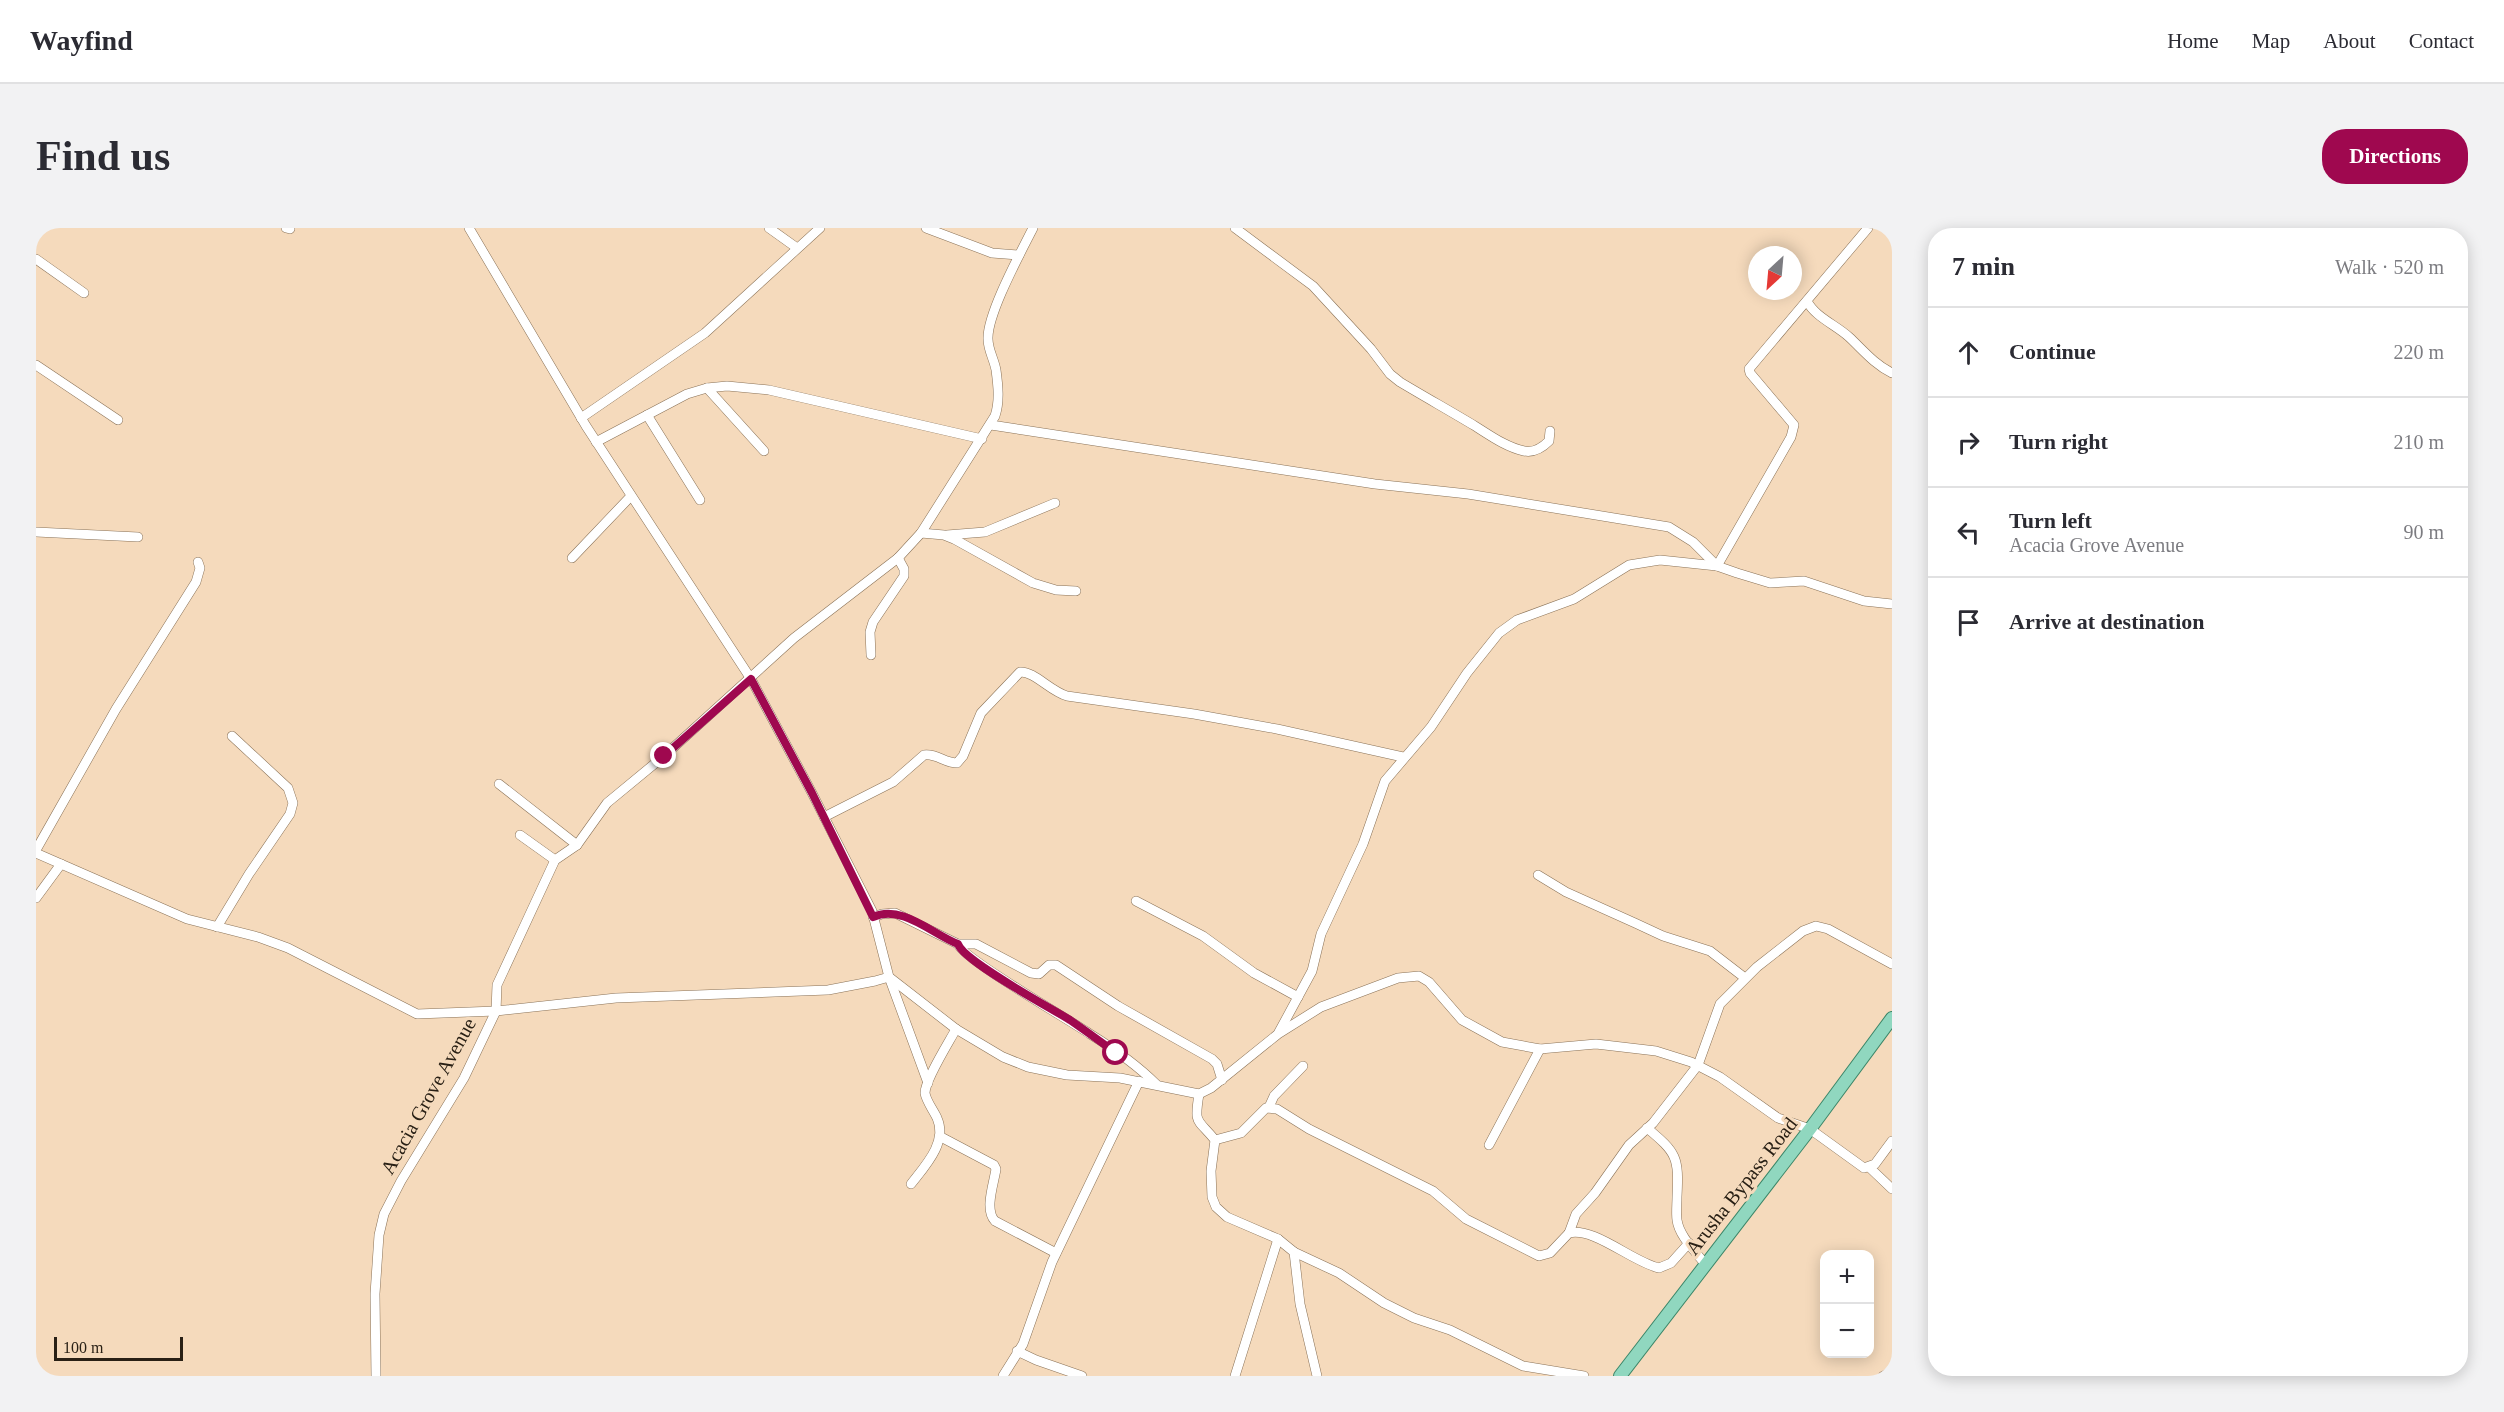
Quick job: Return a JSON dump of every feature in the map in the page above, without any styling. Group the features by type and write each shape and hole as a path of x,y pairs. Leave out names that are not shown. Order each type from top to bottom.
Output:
{"main road":[{"name":"Arusha Bypass Road","path":"1620,1376 1810,1129 1892,1018"}],"street":[{"path":"469,228 596,442 751,679 824,817 873,917 889,976 927,1083"},
{"path":"769,228 797,248"},
{"path":"581,418 705,333 820,228"},
{"path":"926,228 992,253 1019,255"},
{"path":"520,835 555,860 577,845 607,803 664,756 794,638 898,558 921,533 991,425 998,401 996,369 989,349 988,331 1019,255 1033,228"},
{"path":"1235,228 1312,286 1371,349 1390,374 1400,382 1475,426 1491,438 1526,452 1544,446 1549,441 1550,431"},
{"path":"1717,566 1791,437 1794,425 1749,369 1868,228"},
{"path":"36,259 84,293"},
{"path":"1807,301 1814,311 1848,336 1869,358 1892,373"},
{"path":"36,365 118,420"},
{"path":"596,442 687,394 707,388 727,386 769,390 982,440"},
{"path":"707,388 764,451"},
{"path":"647,415 699,500"},
{"path":"991,425 1375,484 1468,494 1669,527 1693,542 1717,566"},
{"path":"572,558 631,496"},
{"path":"921,533 944,535 986,532 1055,503"},
{"path":"36,532 138,537"},
{"path":"944,535 1033,583 1056,590 1076,591"},
{"path":"871,655 870,632 873,622 904,576 904,569 898,558"},
{"path":"1278,1034 1312,971 1321,934 1363,844 1378,795 1385,781 1403,757 1431,727 1484,650 1499,633 1517,620 1574,599 1629,565 1660,560 1717,566 1755,579 1779,583 1804,581 1864,601 1892,604"},
{"path":"198,562 200,568 196,582 116,709 36,851 165,910 288,948 417,1014 496,1011 616,998 828,990 889,976"},
{"path":"824,817 888,786 924,755 957,763 963,756 981,713 1020,672 1028,672 1049,689 1067,696 1206,716 1403,757"},
{"path":"217,927 290,813 293,803 288,788 232,736"},
{"path":"499,784 577,845"},
{"name":"Acacia Grove Avenue","path":"376,1376 375,1294 379,1235 384,1214 400,1181 464,1078 496,1011 497,985 555,860"},
{"path":"36,898 61,864"},
{"path":"1538,875 1566,892 1654,932 1710,951 1745,978"},
{"path":"1136,901 1203,936 1254,973 1298,997"},
{"path":"873,917 895,913 958,944 976,944 1036,974 1048,965 1056,965 1118,1006 1212,1059 1217,1064 1222,1080"},
{"path":"1269,1107 1277,1109 1309,1129 1433,1191 1466,1219 1532,1254 1544,1256 1550,1253 1569,1233 1576,1214 1595,1193 1629,1144 1647,1128 1698,1065 1720,1004 1745,978 1803,931 1816,926 1828,929 1892,964"},
{"path":"958,944 961,951 982,967 1093,1035 1158,1085"},
{"path":"889,976 956,1029 1003,1057 1044,1072 1139,1081 1199,1094 1222,1080 1300,1019 1335,1001 1364,993 1398,978 1419,976 1429,982 1470,1026 1502,1042 1540,1049 1596,1044 1656,1051 1698,1065 1720,1077 1778,1118 1810,1129 1856,1164 1870,1168 1892,1189"},
{"path":"911,1184 926,1165 941,1137 942,1129 925,1093 927,1083 956,1029"},
{"path":"1489,1145 1540,1049"},
{"path":"1215,1140 1241,1133 1269,1107 1274,1096 1303,1066"},
{"path":"1003,1376 1023,1344 1056,1253 1139,1081"},
{"path":"1199,1094 1196,1116 1199,1125 1215,1140"},
{"path":"1647,1128 1669,1147 1677,1162 1677,1220 1689,1243 1705,1264"},
{"path":"941,1137 994,1165 996,1169 990,1206 991,1217 1056,1253"},
{"path":"1215,1140 1211,1180 1212,1197 1216,1207 1227,1217 1278,1239 1294,1252 1339,1273 1383,1303 1414,1318 1450,1330 1514,1362 1543,1370 1584,1376"},
{"path":"1870,1168 1892,1142"},
{"path":"1569,1233 1589,1234 1638,1261 1659,1268 1671,1263 1689,1243"},
{"path":"1235,1376 1278,1239"},
{"path":"1294,1252 1300,1304 1317,1376"},
{"path":"1017,1351 1082,1376"},
{"path":"1883,1376 1892,1372"}],"route":[{"path":"664,756 751,679 812,793 845,862 865,896 873,917 895,913 958,944 961,951 982,967 1070,1020 1116,1053"}]}
